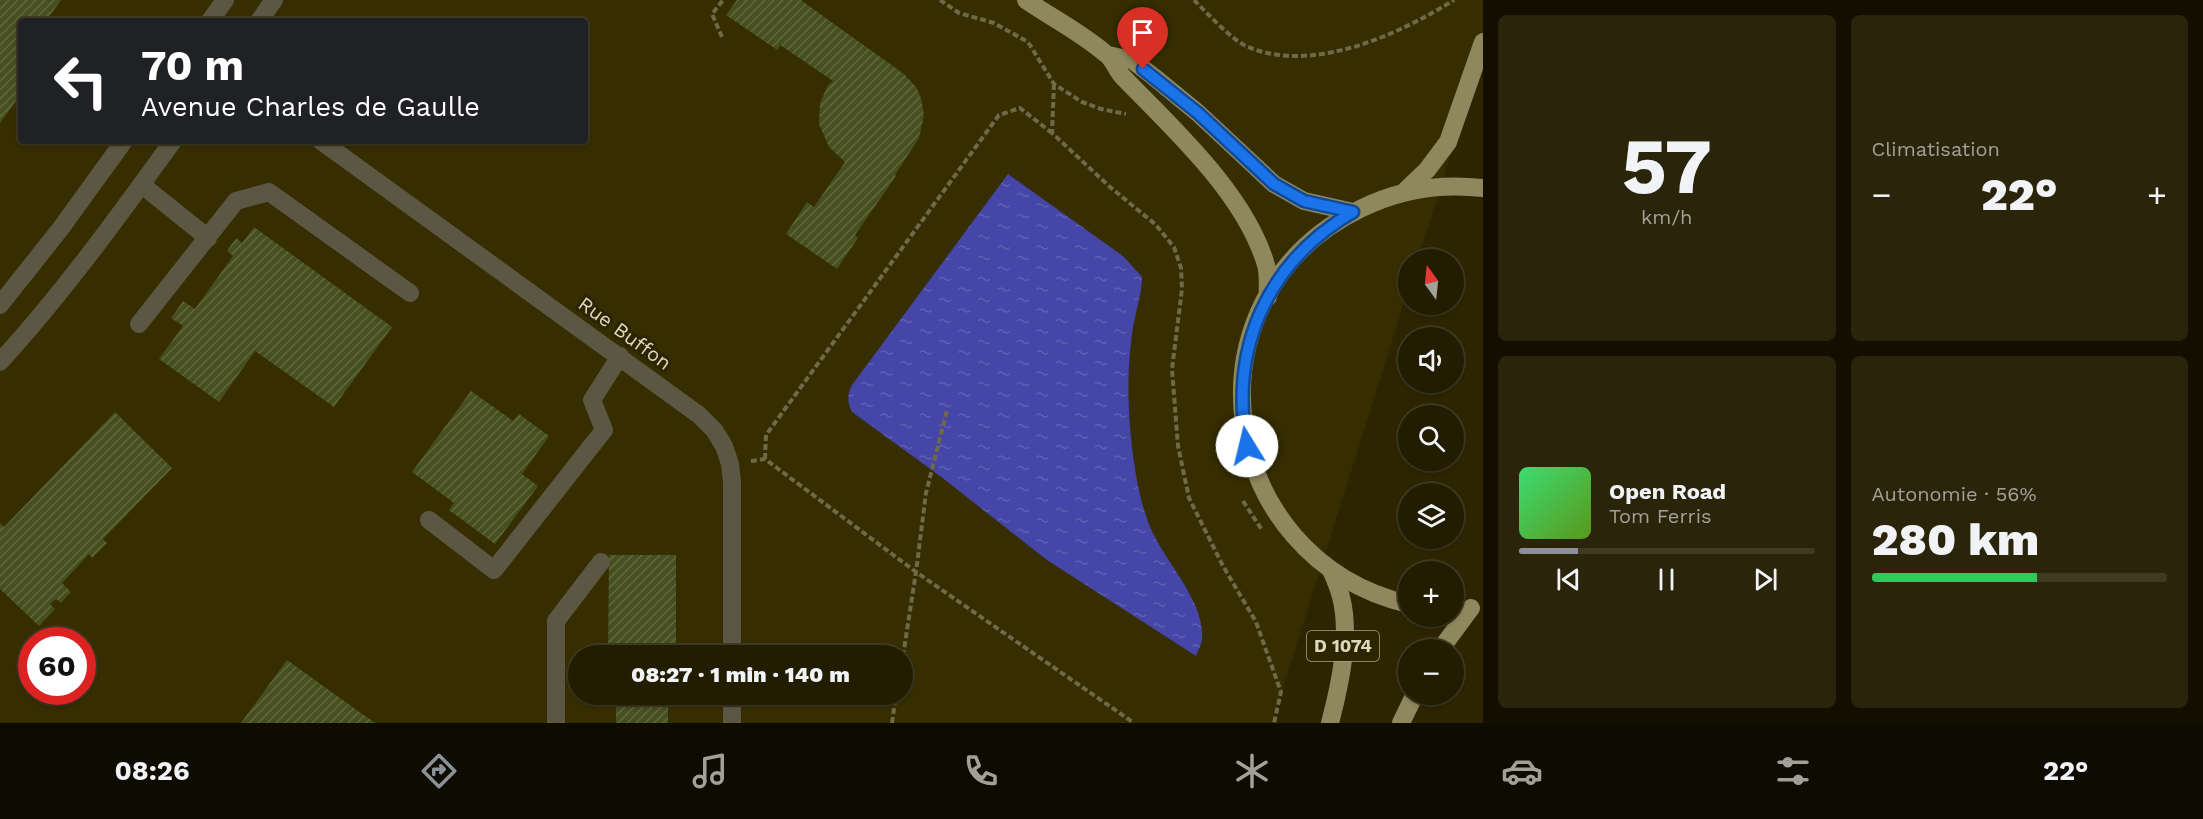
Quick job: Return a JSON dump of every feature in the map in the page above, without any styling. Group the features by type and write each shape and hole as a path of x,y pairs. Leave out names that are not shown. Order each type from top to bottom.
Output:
{"main road":[{"path":"1026,0 1108,55 1121,74 1165,118 1200,159 1247,223 1266,266 1268,297"},
{"path":"1404,192 1427,170 1448,142 1483,42"},
{"path":"1108,55 1132,60 1155,77 1198,113 1274,184 1304,201 1353,212"},
{"path":"1398,601 1363,589 1331,570 1302,545 1278,516 1260,482 1247,446 1242,408 1244,370 1252,332 1268,297 1287,268 1310,242 1353,212 1386,197 1440,187 1483,189"},
{"name":"D 1074","path":"1330,723 1342,665 1344,632 1341,597 1331,570"},
{"path":"1448,639 1469,608"},
{"path":"1401,723 1410,705"}],"street":[{"path":"212,18 225,0"},
{"path":"261,18 274,0"},
{"path":"0,305 61,228 122,144"},
{"path":"0,362 44,313 171,144"},
{"name":"Rue Buffon","path":"325,144 620,356 699,415 714,430 724,446 730,464 732,482 732,645"},
{"path":"142,185 208,238"},
{"path":"139,324 236,201 269,192 410,293"},
{"path":"429,520 494,570 603,430 592,400 620,356"},
{"path":"556,723 556,621 601,562"},
{"path":"732,705 732,723"}],"path":[{"path":"722,37 712,14 723,0"},
{"path":"940,0 959,13 994,23 1028,42 1054,84 1082,102 1101,109 1130,114"},
{"path":"1194,0 1244,45 1288,57 1322,55 1357,45 1422,20 1454,0"},
{"path":"1052,133 1054,84"},
{"path":"765,459 766,435 999,115 1020,108 1052,133 1110,187 1155,224 1174,247 1181,268 1182,289 1172,369 1178,446 1189,498 1223,566 1256,622 1281,692 1274,723"},
{"path":"905,645 926,493 947,410"},
{"path":"1222,432 1231,468"},
{"path":"730,464 765,459 916,572 1134,723"},
{"path":"1241,495 1244,504 1265,535"},
{"path":"892,723 895,705"}],"shaded area":[{"path":"0,0 1483,0 1483,53 1421,249 1398,249 1398,315 1400,315 1272,723 0,723"}],"water":[{"path":"1008,174 1123,256 1142,277 1132,334 1128,395 1135,467 1144,511 1151,529 1197,610 1202,639 1196,656 1047,560 940,476 852,412 850,408 848,398 852,385"}],"building":[{"path":"0,0 61,0 48,18 18,18 18,98 0,123"},
{"path":"737,0 802,0 904,74 916,87 921,98 924,115 919,138 855,235 858,238 837,269 786,234 807,202 814,207 845,162 829,147 819,124 820,103 828,85 833,81 780,45 777,50 726,15"},
{"path":"254,227 392,327 334,407 255,351 219,402 159,359 183,326 171,318 183,301 195,309 233,256 227,251 236,238 242,243"},
{"path":"471,391 513,421 519,414 549,436 522,474 538,486 495,544 449,510 454,503 412,472"},
{"path":"115,412 172,468 103,539 107,543 92,558 89,554 62,583 71,592 61,603 56,599 50,604 55,609 39,626 0,589 0,523 4,527"},
{"path":"609,555 676,555 676,645 608,645"},
{"path":"287,660 375,723 241,723"},
{"path":"616,705 668,705 668,723 616,723"}],"route":[{"path":"1143,69 1198,113 1274,184 1304,201 1353,212 1323,231 1298,255 1277,282 1259,314 1247,351 1242,389 1247,446"}]}
